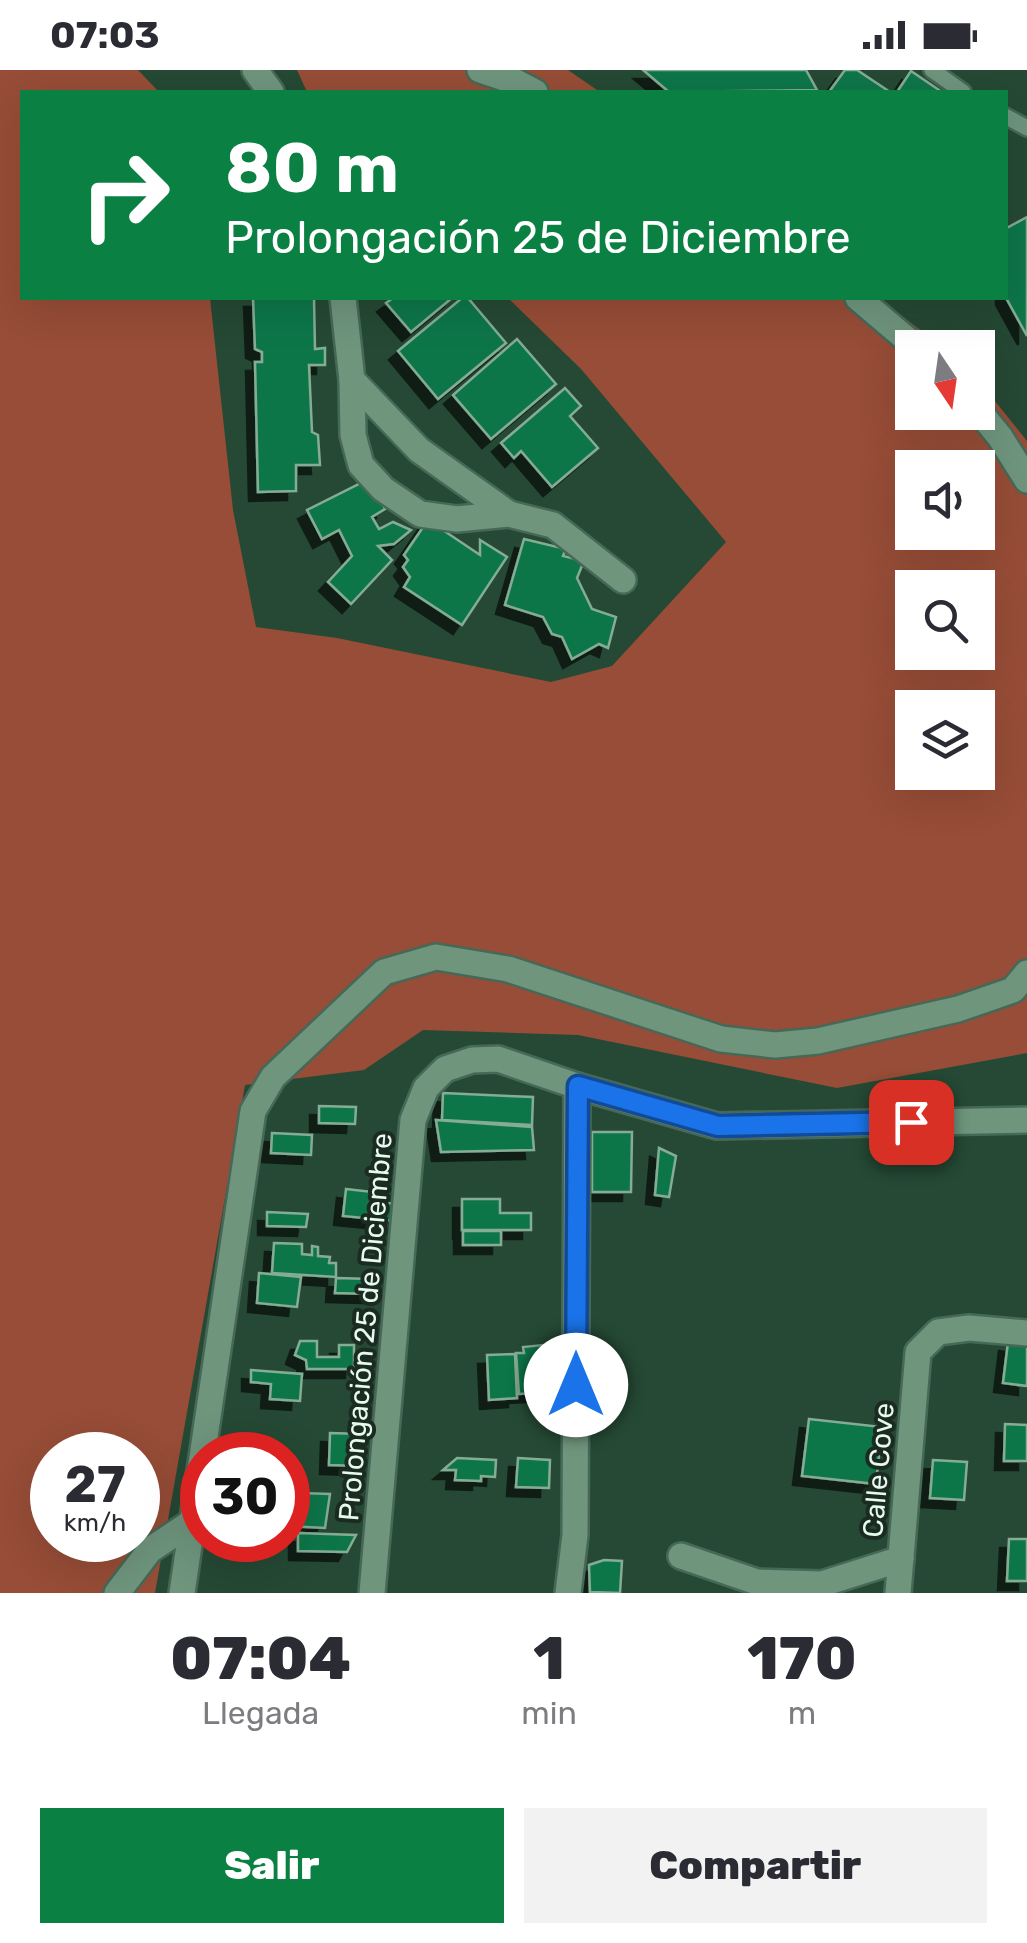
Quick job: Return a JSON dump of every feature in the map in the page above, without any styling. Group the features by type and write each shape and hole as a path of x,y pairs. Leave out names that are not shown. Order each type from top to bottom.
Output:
{"street":[{"path":"480,70 531,90"},
{"path":"344,300 353,435 362,465 383,490 420,514 456,519 509,514"},
{"path":"860,300 895,330"},
{"path":"352,380 418,450 509,514 553,526 623,580"},
{"path":"994,430 1027,480"},
{"path":"205,1432 253,1111 273,1078 384,972 436,957 508,969 721,1039 775,1045 818,1041 958,1008 1012,990 1027,973"},
{"name":"Prolongación 25 de Diciembre","path":"372,1593 413,1120 426,1088 445,1070 472,1060 498,1059 718,1126 1027,1120"},
{"path":"568,1593 575,1535 578,1086"},
{"name":"Calle Cove","path":"898,1593 918,1352 938,1332 969,1328 1027,1332"},
{"path":"117,1593 150,1550 180,1530"},
{"path":"680,1556 757,1582 822,1584 901,1559"},
{"path":"182,1593 186,1562"}],"lane":[{"path":"932,70 961,90"}],"shaded area":[{"path":"0,70 138,70 157,90 20,90 20,300 210,300 233,510 256,627 337,638 551,682 612,666 726,542 581,369 510,300 881,300 920,330 895,330 895,430 995,430 995,401 1027,441 1027,1053 837,1088 578,1035 423,1030 364,1070 245,1085 184,1432 180,1432 180,1452 155,1593 0,1593"},
{"path":"297,70 568,70 597,90 306,90"}],"building":[{"path":"643,70 806,70 817,90 667,90"},
{"path":"845,70 857,70 887,90 830,90"},
{"path":"911,71 939,90 898,90"},
{"path":"1027,217 1027,336 1007,300 1008,227"},
{"path":"253,300 314,300 315,349 325,348 325,365 309,365 312,432 318,435 320,465 296,465 296,491 258,492 255,362 262,362 262,352 255,349"},
{"path":"390,300 450,300 411,332 386,303"},
{"path":"460,300 470,300 506,343 438,399 398,351"},
{"path":"517,339 556,384 491,439 453,395"},
{"path":"565,388 581,406 570,416 598,448 552,487 521,451 514,458 501,443"},
{"path":"369,479 385,509 372,517 379,529 393,522 411,530 394,544 378,546 392,560 351,604 328,582 352,556 339,530 322,539 307,510"},
{"path":"428,520 480,555 480,540 507,557 462,625 404,587 410,577 403,567 408,560 404,555"},
{"path":"524,539 566,549 563,556 584,561 577,578 592,609 616,617 608,648 599,644 572,659 562,637 552,634 543,617 505,605"},
{"path":"443,1093 533,1097 532,1125 442,1120"},
{"path":"319,1106 356,1107 355,1124 319,1123"},
{"path":"436,1120 532,1127 534,1150 441,1152"},
{"path":"592,1132 632,1132 631,1192 592,1192"},
{"path":"272,1133 312,1135 311,1155 271,1153"},
{"path":"659,1148 676,1156 669,1197 655,1195"},
{"path":"346,1189 373,1192 372,1201 396,1204 394,1221 343,1216"},
{"path":"462,1199 500,1199 500,1213 531,1213 531,1230 462,1230"},
{"path":"267,1212 308,1214 306,1227 267,1226"},
{"path":"463,1231 501,1231 501,1245 463,1245"},
{"path":"274,1243 302,1244 302,1254 312,1255 312,1246 318,1247 318,1256 330,1257 329,1263 336,1263 336,1277 272,1273"},
{"path":"259,1273 301,1277 297,1307 257,1303"},
{"path":"336,1278 372,1279 371,1294 335,1293"},
{"path":"300,1341 317,1341 317,1357 339,1357 339,1345 354,1345 354,1369 307,1369 306,1360 295,1355"},
{"path":"1008,1342 1027,1345 1027,1386 1003,1383"},
{"path":"543,1345 544,1352 566,1350 568,1375 553,1392 519,1394 516,1353 524,1353 523,1347"},
{"path":"515,1354 517,1398 489,1400 487,1355"},
{"path":"251,1370 302,1374 300,1401 270,1399 271,1384 251,1382"},
{"path":"809,1419 882,1427 876,1484 802,1476"},
{"path":"1005,1424 1027,1425 1027,1461 1004,1461"},
{"path":"330,1433 361,1434 360,1466 329,1465"},
{"path":"457,1458 496,1460 495,1477 455,1480 456,1470 443,1470"},
{"path":"518,1458 550,1460 549,1488 516,1487"},
{"path":"933,1460 967,1462 964,1500 930,1498"},
{"path":"310,1493 330,1494 325,1528 310,1527"},
{"path":"310,1533 356,1535 347,1552 310,1551"},
{"path":"1009,1539 1027,1539 1027,1581 1007,1581"},
{"path":"604,1560 622,1561 620,1593 590,1592 589,1565"}],"route":[{"path":"576,1385 578,1086 718,1126 911,1122"}]}
